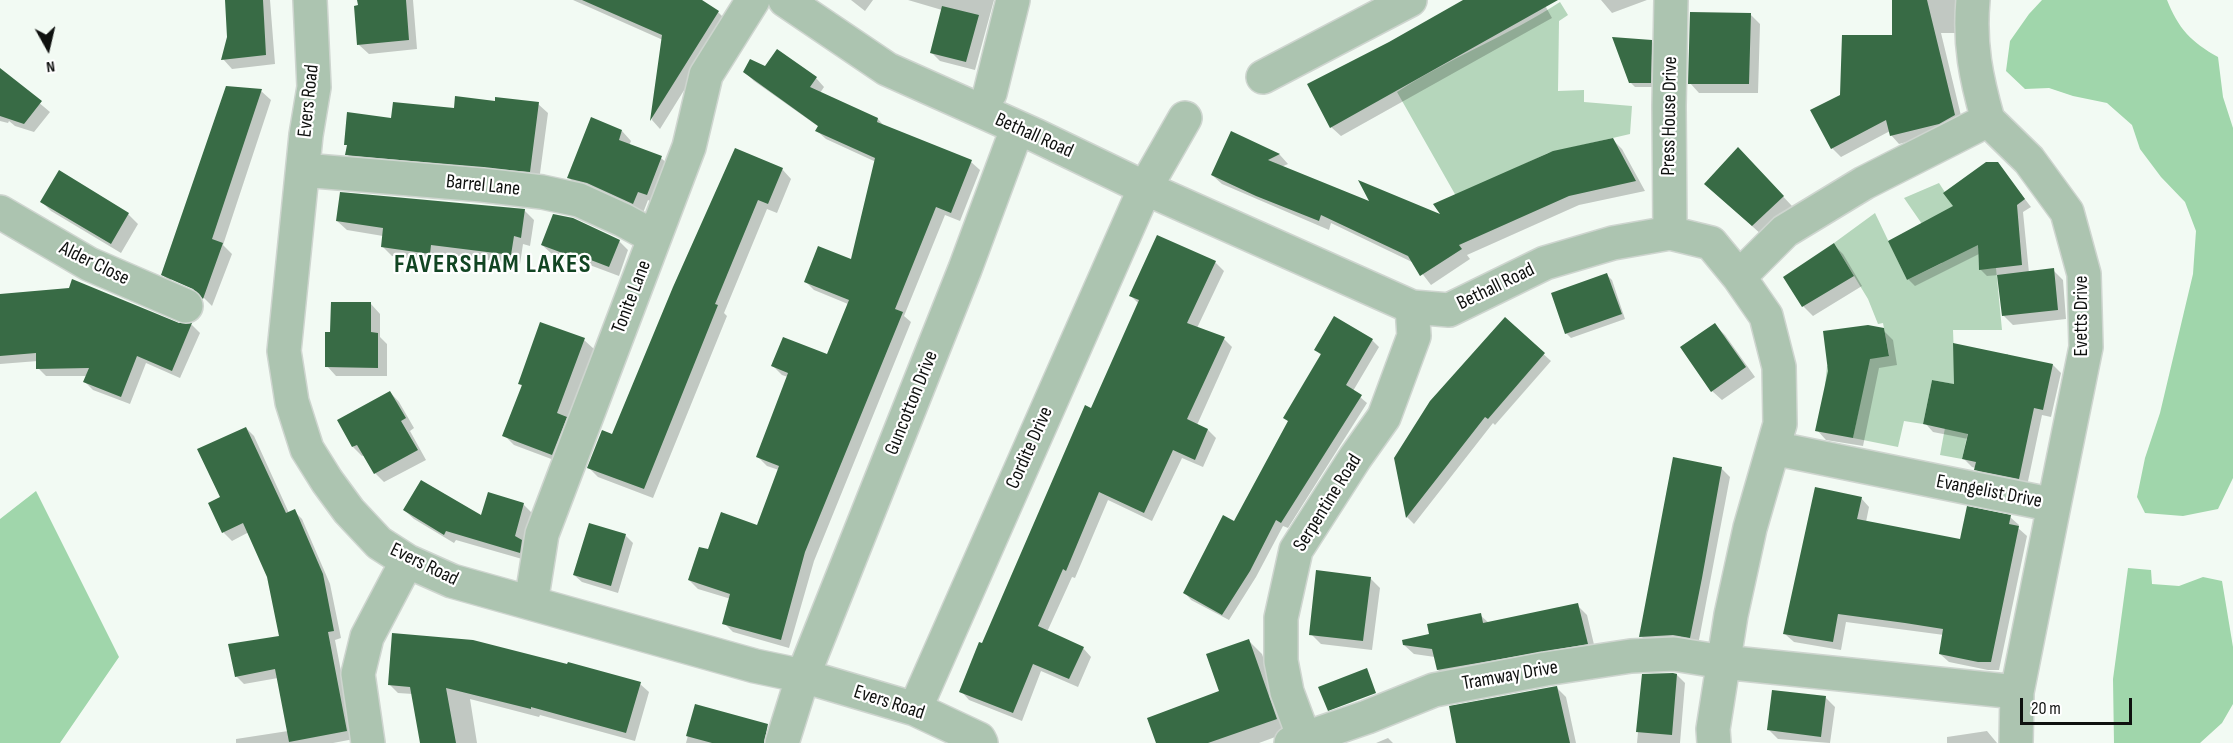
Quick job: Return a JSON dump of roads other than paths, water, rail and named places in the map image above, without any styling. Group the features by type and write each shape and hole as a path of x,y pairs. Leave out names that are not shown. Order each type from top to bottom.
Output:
{"street":[{"name":"Evers Road","path":"310,0 314,87 306,135 284,351 292,402 307,449 348,511 379,543 407,561 452,581 744,663 803,676 915,709 979,739 981,743"},
{"name":"Tonite Lane","path":"531,603 542,534 689,147 706,75 753,0"},
{"name":"Bethall Road","path":"785,0 887,69 1037,136 1145,188 1412,307 1449,310 1545,263 1613,243 1670,233 1711,243 1739,277 1766,316 1779,367 1780,424 1750,528 1723,662 1713,729 1714,743"},
{"path":"990,93 1013,0"},
{"path":"1263,77 1410,0"},
{"name":"Press House Drive","path":"1670,233 1671,0"},
{"name":"Evetts Drive","path":"1973,0 1971,22 1974,72 1988,120 2029,160 2067,212 2084,274 2086,346 2054,505"},
{"name":"Cordite Drive","path":"915,709 1145,188 1185,118"},
{"path":"1739,277 1785,231 1864,183 1988,120"},
{"name":"Guncotton Drive","path":"782,743 803,676 965,269 1017,129"},
{"name":"Barrel Lane","path":"303,170 542,192 579,200 623,219 654,237"},
{"name":"Alder Close","path":"2,217 89,264 186,306"},
{"name":"Serpentine Road","path":"1300,741 1281,661 1281,618 1296,550 1384,417 1414,336 1412,307"},
{"name":"Evangelist Drive","path":"1773,448 2054,505 2017,692 2016,743"},
{"path":"368,743 358,675 367,637 407,561"},
{"name":"Tramway Drive","path":"1300,741 1434,690 1545,669 1630,656 1674,654 1723,662"},
{"path":"1723,662 2017,692"}],"district":[{"name":"FAVERSHAM LAKES","path":"493,265"}]}
